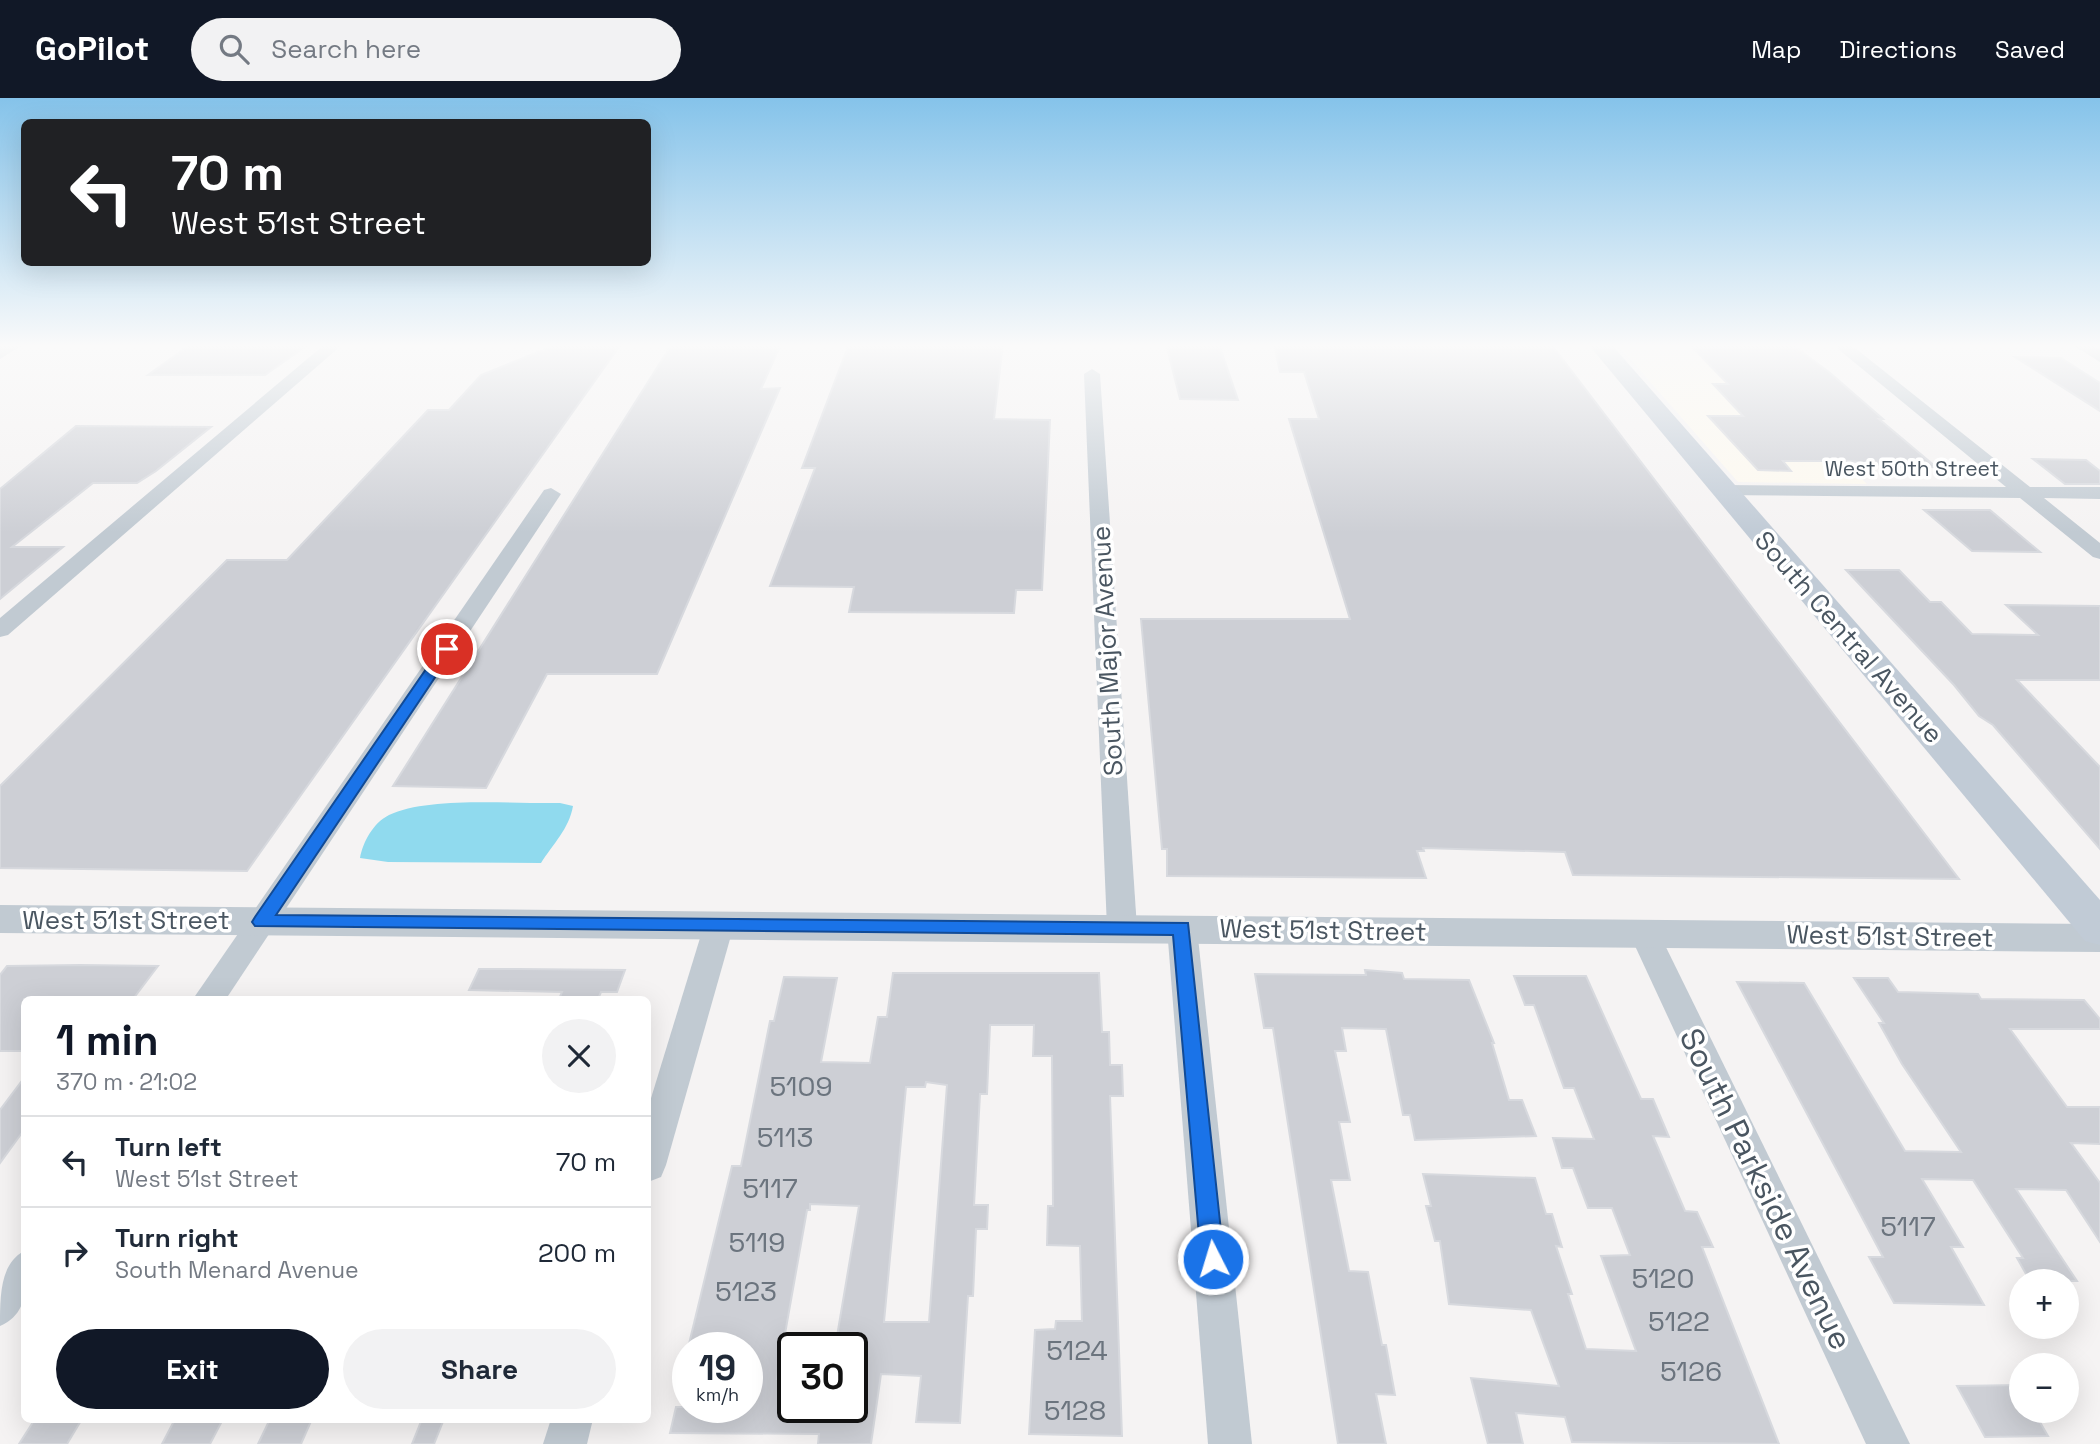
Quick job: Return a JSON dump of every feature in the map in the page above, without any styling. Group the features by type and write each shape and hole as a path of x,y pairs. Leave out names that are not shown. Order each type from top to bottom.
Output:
{"main road":[{"name":"South Central Avenue","path":"1652,407 2100,929"}],"street":[{"path":"0,631 262,407"},
{"name":"South Major Avenue","path":"1094,407 1122,928"},
{"path":"1918,407 2100,554"},
{"name":"West 50th Street","path":"1724,491 2100,493"},
{"path":"211,996 551,494"},
{"name":"West 51st Street","path":"0,919 2100,938"},
{"path":"651,1155 719,925"},
{"path":"1182,928 1230,1444"},
{"name":"South Parkside Avenue","path":"1644,933 1888,1444"},
{"path":"0,1306 21,1274"},
{"path":"565,1444 571,1423"}],"shaded area":[{"path":"1672,407 1787,407 1867,484 1738,482"}],"water":[{"path":"472,802 560,803 573,806 571,814 541,863 388,862 360,858 366,839 378,823 389,815 406,809"}],"building":[{"path":"452,407 576,407 247,871 0,868 0,786 227,560 287,560 428,410 449,410"},
{"path":"632,407 772,407 657,674 547,674 486,788 393,786"},
{"path":"825,407 995,407 994,419 1050,420 1042,590 1016,590 1014,613 849,612 854,587 770,586 815,468 802,468"},
{"path":"1315,407 1599,407 1959,879 1573,875 1565,852 1423,848 1424,851 1417,851 1426,878 1167,876 1167,849 1162,849 1141,619 1350,619 1289,419 1319,419"},
{"path":"1734,407 1869,407 1883,419 1879,419 1936,467 1897,467 1850,461 1783,461 1791,471 1758,470 1708,416 1743,416"},
{"path":"76,426 211,427 137,483 93,483 12,547 63,547 0,599 0,489"},
{"path":"2033,459 2086,460 2100,471 2100,484 2065,484"},
{"path":"1924,510 1990,510 2040,552 1972,551"},
{"path":"1846,570 1899,570 1930,602 1941,602 1972,634 2038,635 2006,605 2100,606 2100,680 2017,680 2100,767 2100,849 1993,725 1979,716 1954,685"},
{"path":"7,966 158,966 135,996 21,996 21,1051 0,1051 0,975"},
{"path":"479,969 625,970 617,992 601,992 599,996 560,996 562,992 469,990"},
{"path":"1365,970 1402,973 1404,979 1469,980 1494,1043 1509,1100 1522,1100 1536,1136 1415,1140 1410,1115 1403,1115 1386,1029 1342,1028 1346,1051 1335,1051 1350,1122 1339,1122 1350,1180 1331,1180 1349,1271 1368,1272 1395,1395 1376,1394 1386,1444 1338,1444 1273,1028 1264,1028 1255,974 1366,975"},
{"path":"893,973 1099,973 1102,1032 1109,1032 1110,1065 1122,1065 1123,1096 1110,1096 1122,1436 1029,1434 1035,1330 1055,1329 1056,1321 1082,1321 1080,1246 1047,1245 1048,1206 1053,1206 1052,1056 1033,1056 1034,1025 990,1025 987,1094 980,1094 974,1205 988,1205 987,1229 976,1229 973,1296 968,1296 960,1423 916,1422 921,1376 881,1374 871,1444 818,1444 819,1434 670,1433 672,1423 763,1423 763,1332 692,1332 732,1166 741,1166 770,1021 774,1021 784,977 837,978 821,1062 870,1063 878,1017 887,1017","holes":["926,1082 947,1085 929,1322 884,1322 906,1087 925,1087","810,1204 859,1206 838,1332 868,1332 868,1423 777,1423 777,1332 785,1332 807,1210 810,1210"]},
{"path":"1514,976 1586,976 1641,1099 1653,1099 1669,1137 1653,1136 1685,1211 1697,1212 1713,1247 1702,1247 1779,1444 1572,1442 1565,1417 1516,1413 1523,1444 1488,1444 1471,1378 1559,1386 1531,1310 1449,1304 1440,1241 1435,1241 1426,1206 1431,1206 1423,1174 1535,1178 1546,1214 1552,1214 1562,1247 1556,1246 1586,1349 1636,1351 1601,1256 1630,1255 1612,1208 1588,1208 1573,1168 1562,1168 1553,1138 1594,1139 1574,1088 1564,1088 1534,1005 1525,1005"},
{"path":"1854,978 1888,978 1898,992 1978,994 1981,999 2084,1000 2100,1019 2100,1029 2010,1029 2067,1107 2100,1107 2100,1144 2071,1143 2100,1183 2100,1242 2066,1190 2016,1189 2069,1269 2023,1269 2017,1258 2023,1258 1973,1180 1922,1179 1963,1247 1951,1247 1984,1305 1894,1303 1869,1257 1883,1257 1737,982 1804,983 1905,1151 1961,1152 1902,1064 1879,1023 1884,1023"},
{"path":"21,1082 21,1134 0,1163 0,1110"},
{"path":"2009,1385 2009,1423 2040,1423 2048,1436 1985,1437 1957,1386"},
{"path":"32,1423 80,1423 67,1444 19,1444"},
{"path":"173,1423 221,1423 210,1444 162,1444"},
{"path":"268,1423 310,1423 301,1444 258,1444"},
{"path":"420,1423 442,1423 434,1444 412,1444"}],"route":[{"path":"447,649 261,922 1182,928 1213,1259"}]}
